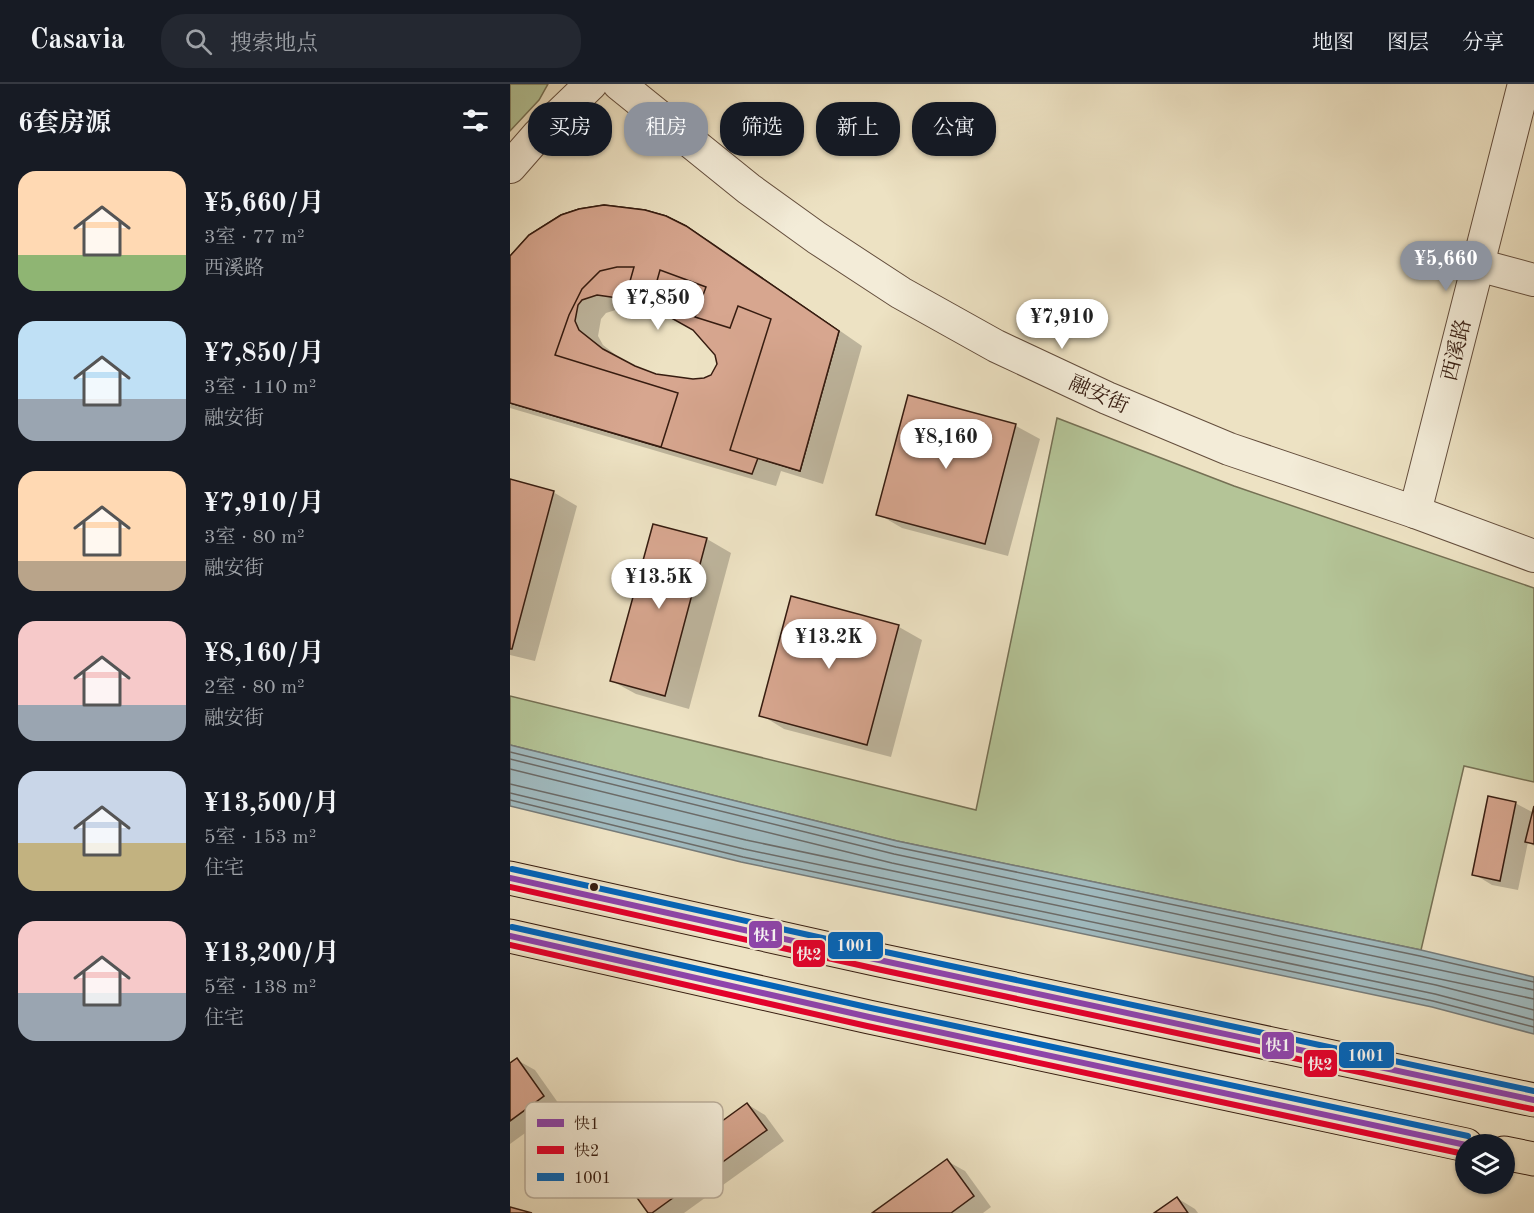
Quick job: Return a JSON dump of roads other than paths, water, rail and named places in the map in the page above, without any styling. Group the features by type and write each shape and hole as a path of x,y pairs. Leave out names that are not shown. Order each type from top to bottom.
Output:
{"main road":[{"path":"510,878 891,963 1534,1100"},
{"path":"510,936 869,1017 1455,1143"},
{"path":"1515,1156 1534,1160"}],"street":[{"path":"510,167 538,135 591,84"},
{"name":"融安街","path":"619,84 749,189 817,238 901,293 996,346 1107,398 1228,449 1415,512 1534,556"},
{"name":"西溪路","path":"1415,512 1524,84"},
{"path":"1478,266 1534,280"}],"water":[{"path":"510,745 897,841 1421,950 1534,977 1534,1034 1432,1007 741,862 510,806"}]}
